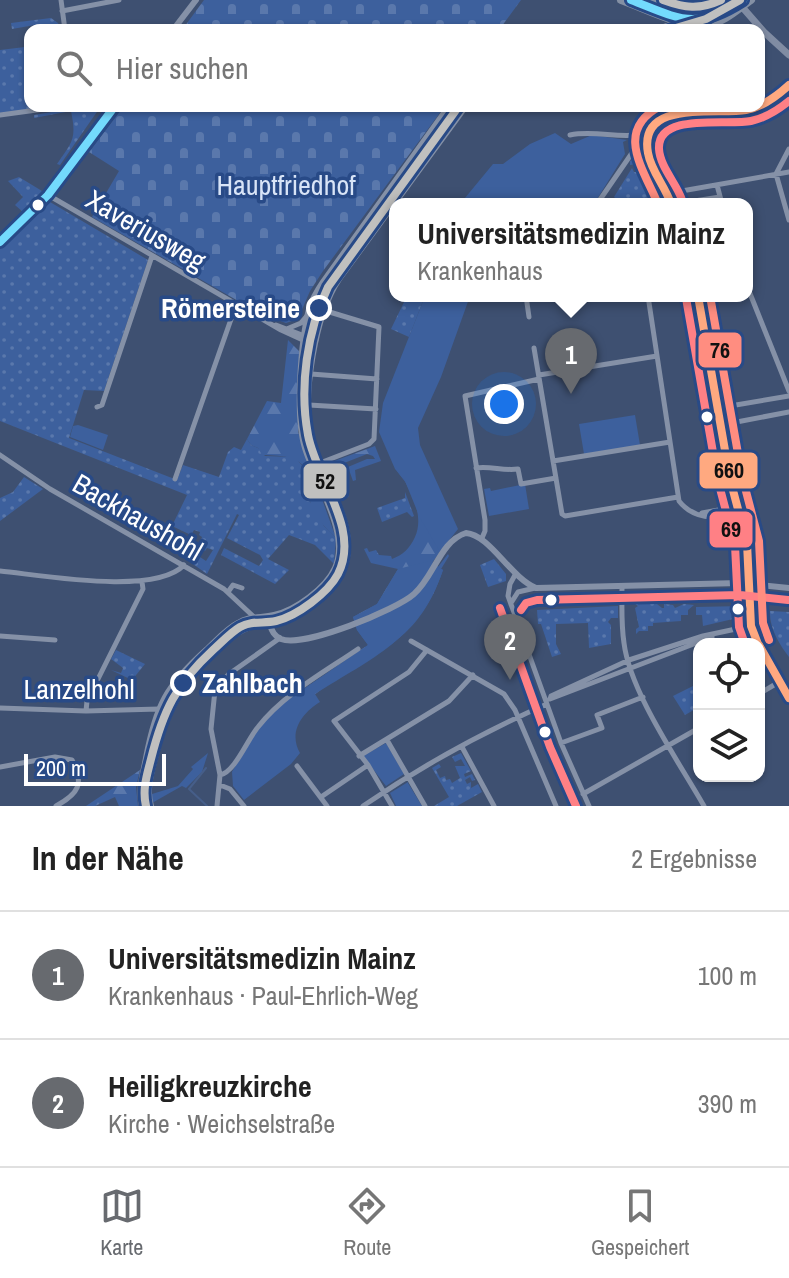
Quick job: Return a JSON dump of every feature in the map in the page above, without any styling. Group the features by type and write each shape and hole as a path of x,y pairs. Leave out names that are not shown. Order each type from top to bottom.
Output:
{"main road":[{"path":"621,0 681,22 699,24"},
{"path":"652,0 688,12 710,12 751,0"},
{"path":"709,24 736,2"},
{"path":"736,2 758,24"},
{"path":"765,31 789,55"},
{"path":"765,102 789,85"},
{"path":"670,198 645,156 648,134 661,120 682,112"},
{"path":"700,302 735,498 743,523 751,626 756,638"},
{"path":"765,656 789,698"}],"street":[{"path":"61,0 64,24"},
{"path":"62,11 119,0"},
{"path":"178,24 196,0"},
{"path":"674,24 710,12"},
{"path":"0,115 24,112"},
{"path":"0,242 48,195 110,112"},
{"path":"288,328 301,323 323,282 445,112"},
{"path":"398,198 462,112"},
{"path":"570,135 588,132 629,136 648,134"},
{"path":"601,198 629,154 648,134"},
{"path":"629,136 645,156"},
{"path":"789,149 776,175 789,220"},
{"path":"629,154 645,156"},
{"path":"674,198 676,192 789,172"},
{"path":"717,185 720,198"},
{"name":"Xaveriusweg","path":"48,195 267,322 316,340"},
{"path":"151,806 149,785 160,733 168,711 187,679 202,662 238,633 254,626 290,620 328,592 338,581 346,564 348,541 343,520 311,436 311,374 323,310 339,279 389,211"},
{"path":"97,407 102,405 152,256"},
{"path":"527,302 529,317"},
{"path":"649,302 678,497 685,508 697,514 715,519 735,516 743,523"},
{"path":"718,408 789,394 753,302"},
{"path":"175,479 236,305"},
{"path":"320,463 369,444 374,439 379,327 323,310"},
{"path":"273,623 281,613 327,580 339,553 337,531 301,432 300,398 308,311"},
{"name":"Xaveriusweg","path":"267,322 288,328 305,338"},
{"path":"534,348 562,514 579,514 678,497"},
{"path":"482,538 486,526 466,394 539,377 657,356"},
{"path":"311,374 377,379"},
{"path":"309,405 376,409"},
{"path":"721,425 789,412"},
{"path":"553,461 670,442"},
{"name":"Backhaushohl","path":"0,455 43,485 228,592 254,617"},
{"path":"476,468 492,466 501,471 518,469 521,484 556,478"},
{"path":"697,514 729,508 735,498"},
{"path":"217,806 220,773 211,729 215,690 229,674 280,638 292,640 321,636 397,604 419,588 458,536 472,533 482,538 515,575 536,588"},
{"path":"0,571 142,582 177,572 184,565"},
{"path":"515,575 508,589 511,604 561,743 589,806"},
{"path":"86,711 87,701 143,589 142,582"},
{"path":"511,604 518,592 536,588 750,583 789,588"},
{"path":"228,592 233,585 242,588"},
{"path":"622,586 624,645 631,668 643,697 704,806"},
{"path":"142,806 141,787 159,709 171,685 234,625 254,617 281,613"},
{"path":"254,617 254,626"},
{"path":"264,617 273,623 280,638"},
{"path":"363,806 408,777 548,701 714,636 751,626"},
{"path":"0,636 55,640"},
{"path":"548,701 551,696 629,660 703,636 714,636"},
{"path":"411,641 504,694 556,806"},
{"path":"220,773 230,772 255,730 275,707 358,649"},
{"path":"392,806 368,765 334,721 409,672 427,650"},
{"path":"359,756 457,696 473,675"},
{"path":"765,691 780,682"},
{"path":"561,743 602,728 597,715 643,697"},
{"name":"Lanzelhohl","path":"0,708 168,711"},
{"path":"583,794 693,732"},
{"path":"387,740 425,806"},
{"path":"462,747 494,806"},
{"path":"0,767 55,757 72,760 78,789 72,797 56,806"},
{"path":"321,797 368,765"},
{"path":"297,766 327,806"},
{"path":"220,785 230,789 244,806"}],"green space":[{"path":"204,0 521,0 503,24 186,24"},
{"path":"51,18 58,24 24,24 24,27 12,29 11,23"},
{"path":"24,47 24,110 0,113 0,50"},
{"path":"51,112 66,112 34,118 34,115"},
{"path":"71,112 97,112 60,165 57,164 72,140"},
{"name":"Hauptfriedhof","path":"119,112 441,112 323,271 298,319 286,323 261,314 92,217 119,171 89,152"},
{"path":"555,133 571,144 592,135 627,140 623,142 625,154 598,198 465,198 493,164 503,164 530,144"},
{"path":"637,157 645,164 653,179 649,183 654,181 662,198 614,197 632,168 638,172 637,164 630,165 630,161"},
{"path":"19,177 42,191 23,212 15,205 23,197 8,181"},
{"path":"50,202 148,260 104,391 84,390 69,438 177,480 183,465 219,477 228,452 234,447 241,450 247,439 265,456 294,457 308,476 311,487 309,500 324,526 336,538 334,564 315,545 289,535 268,559 289,570 275,584 221,555 224,548 259,566 263,560 260,555 227,538 237,514 207,574 183,557 188,549 206,561 213,550 207,548 205,551 199,545 200,532 194,530 191,535 172,526 187,495 0,421 0,249"},
{"path":"404,302 423,302 409,337 391,329"},
{"path":"423,302 468,302 441,377 418,428 420,445 458,529 432,562 443,570 433,594 421,613 392,644 315,694 320,702 303,717 296,731 300,753 291,764 244,800 233,786 232,772 256,731 276,708 368,645 357,630 353,617 377,604 398,569 430,561 439,550 420,518 405,481 395,469 379,432 383,403"},
{"path":"288,340 299,351 298,432 336,538 320,521 312,506 310,482 304,467 293,459 262,455 247,439 267,401 281,403"},
{"path":"635,415 640,445 584,454 579,424"},
{"path":"73,426 108,435 103,450 70,437"},
{"path":"375,446 381,461 355,470 356,480 353,481 348,467 375,459 373,456 367,454 334,467 344,494 348,493 349,496 343,501 329,463"},
{"path":"396,468 419,487 443,547 432,563 438,567 449,556 432,596 405,633 313,696 232,772 276,708 368,645 357,630 353,617 377,604 398,569 371,563 364,549 367,548 369,552 376,550 379,555 391,556 392,559 408,548 417,530 415,503"},
{"path":"24,477 43,489 0,521 0,498 13,492"},
{"path":"525,484 529,509 489,516 484,489 490,488 491,491"},
{"path":"405,492 414,516 407,512 382,522 377,508 405,498"},
{"path":"494,559 506,574 506,581 488,587 480,565"},
{"path":"634,603 657,604 662,608 664,604 675,608 684,604 694,605 688,610 688,615 681,615 681,621 653,623 653,626 648,626 648,631 636,634 639,627 635,608 638,606"},
{"path":"618,606 618,618 611,618 608,622 611,625 611,644 589,648 588,623 556,624 556,644 561,654 552,657 541,624 538,624 537,610"},
{"path":"744,606 744,611 731,611 733,619 703,626 702,615 696,615 696,607"},
{"path":"770,611 789,612 789,657 773,630"},
{"path":"116,650 145,664 132,680 111,670 121,673 123,668 111,659"},
{"path":"693,686 693,710 685,715 673,696"},
{"path":"386,743 404,774 386,786 363,756"},
{"path":"208,753 202,772 186,788 182,786 152,803 152,794 178,786 193,769 191,767"},
{"path":"461,753 471,771 464,774 465,777 472,774 475,780 472,781 470,777 465,780 467,784 471,782 471,788 478,784 482,792 457,806 434,806 449,797 432,768 439,764 441,767 436,770 440,778 445,776 452,783 460,778 455,766 465,766 461,759 455,762 452,757"},
{"path":"140,770 136,787 138,806 119,806 115,797 95,806 86,806"},
{"path":"408,782 422,806 396,806 390,793"}],"waterway":[{"path":"206,768 189,789 207,806"}],"transit line":[{"path":"631,0 687,19 712,16 743,0"},
{"path":"663,0 692,7 721,0"},
{"name":"52","path":"689,24 706,19 740,0"},
{"name":"660","path":"765,102 789,85"},
{"name":"69","path":"681,198 660,156 661,137 681,125 751,121 789,101"},
{"path":"0,242 48,195 110,112"},
{"name":"52","path":"392,198 455,112"},
{"name":"76","path":"653,112 638,127 635,139 640,164 655,198"},
{"name":"660","path":"668,198 652,166 648,136 655,124 667,117 699,112"},
{"name":"52","path":"146,806 146,782 161,726 173,699 189,675 236,629 276,621 293,614 320,596 338,574 344,557 344,539 335,504 308,435 304,398 307,360 315,322 328,287 389,203"},
{"name":"69","path":"687,302 718,481 735,545 739,627 743,638"},
{"name":"660","path":"699,302 730,479 747,543 751,626 756,638"},
{"name":"76","path":"711,302 742,476 759,541 763,623 769,640"},
{"name":"69","path":"521,610 526,603 537,600 740,595 788,600"},
{"name":"69","path":"500,608 550,747 576,806"},
{"name":"660","path":"765,656 789,698"}],"place":[{"name":"Römersteine","path":"319,308"},
{"name":"Universitätsmedizin Mainz","path":"571,394"},
{"name":"Heiligkreuzkirche","path":"510,680"},
{"name":"Zahlbach","path":"183,683"}]}
